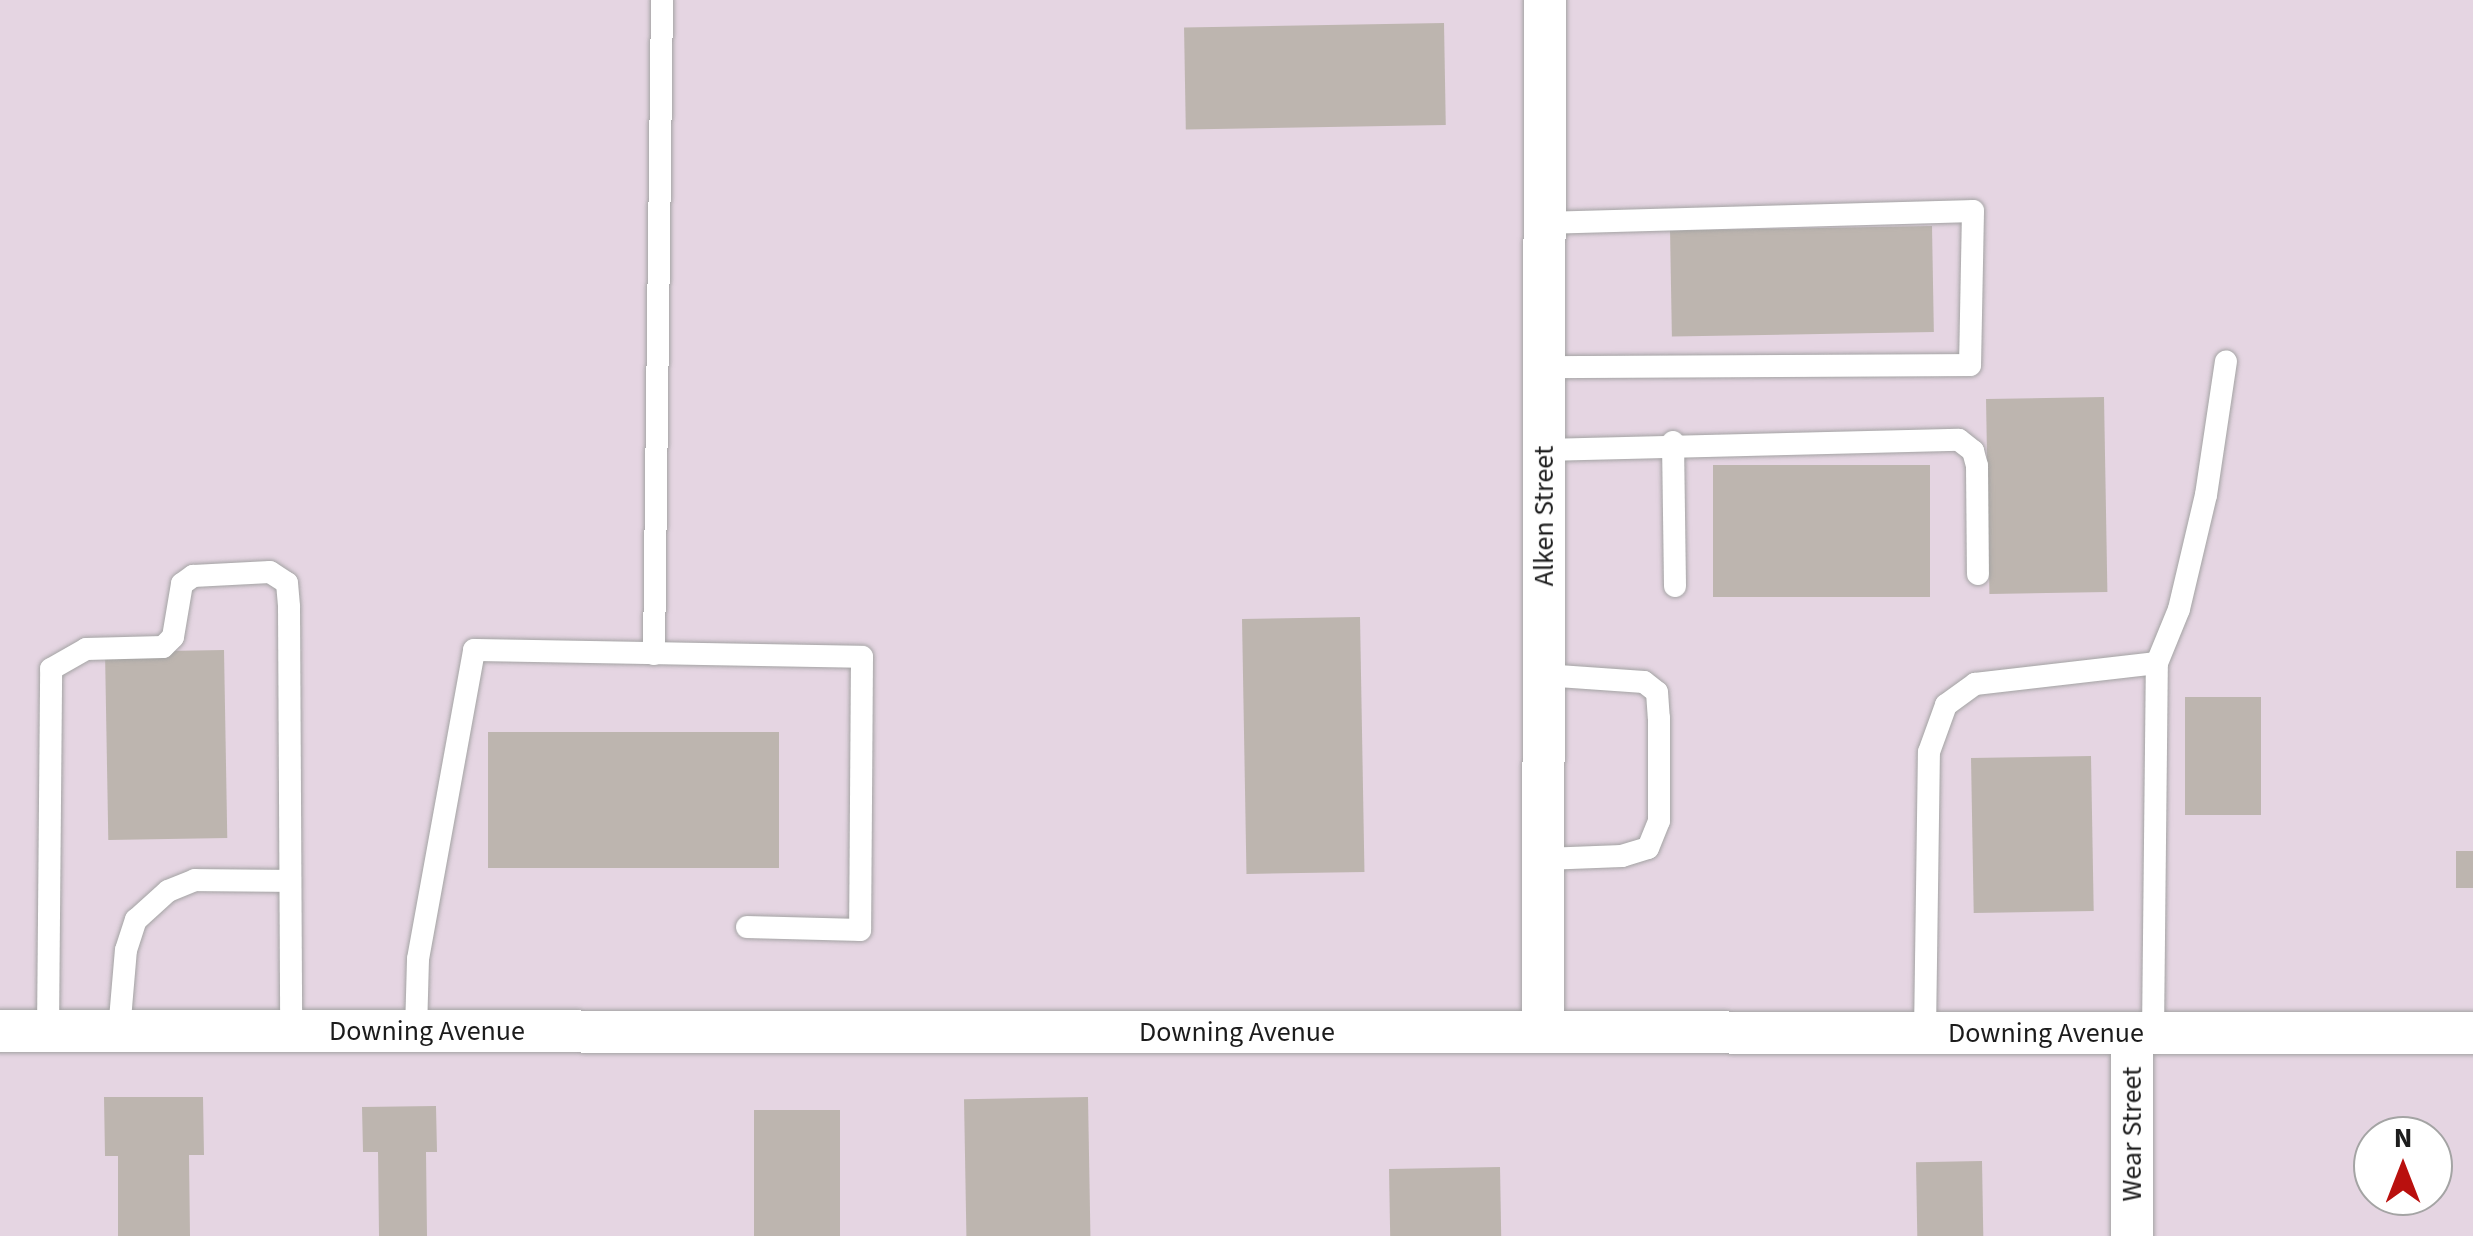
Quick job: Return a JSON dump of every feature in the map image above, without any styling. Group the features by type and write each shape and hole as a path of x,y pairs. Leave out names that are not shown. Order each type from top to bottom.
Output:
{"street":[{"name":"Alken Street","path":"1544,1032 1545,0"},
{"name":"Downing Avenue","path":"0,1030 2473,1033"},
{"name":"Wear Street","path":"2132,1236 2143,1032"}],"lane":[{"path":"654,654 662,0"},
{"path":"1544,223 1973,211 1970,364 1544,367"},
{"path":"2143,1032 2157,663 2179,610 2206,495 2226,361"},
{"path":"1544,450 1672,442 1959,440 1974,451 1977,466 1978,574"},
{"path":"1672,442 1675,586"},
{"path":"48,1030 51,669 86,648 163,647 173,637 182,584 193,576 270,572 287,582 292,1030"},
{"path":"416,1030 418,960 474,650 862,657 860,930 746,928"},
{"path":"1924,1032 1929,752 1946,705 1976,684 2157,663"},
{"path":"1544,676 1644,682 1657,692 1660,718 1659,821 1648,848 1622,856 1544,860"},
{"path":"119,1030 126,950 136,920 168,892 195,880 289,880"}],"shaded area":[{"path":"0,0 2473,0 2473,1236 0,1236"}],"building":[{"path":"1444,23 1446,125 1186,130 1184,28"},
{"path":"1932,226 1934,332 1672,337 1670,231"},
{"path":"2104,397 2107,592 1989,594 1986,399"},
{"path":"1713,465 1930,465 1930,597 1713,597"},
{"path":"1360,617 1364,872 1246,874 1242,619"},
{"path":"224,650 227,838 108,840 105,652"},
{"path":"2185,697 2261,697 2261,815 2185,815"},
{"path":"488,732 779,732 779,868 488,868"},
{"path":"2091,756 2094,911 1974,913 1971,758"},
{"path":"2456,851 2473,851 2473,888 2456,888"},
{"path":"104,1097 203,1097 204,1155 189,1155 190,1236 118,1236 118,1156 105,1156"},
{"path":"1088,1097 1090,1236 966,1236 964,1099"},
{"path":"436,1106 437,1152 426,1152 427,1236 379,1236 378,1152 363,1152 362,1107"},
{"path":"754,1110 840,1110 840,1236 754,1236"},
{"path":"1982,1161 1983,1236 1917,1236 1916,1162"},
{"path":"1500,1167 1501,1236 1390,1236 1389,1169"}]}
